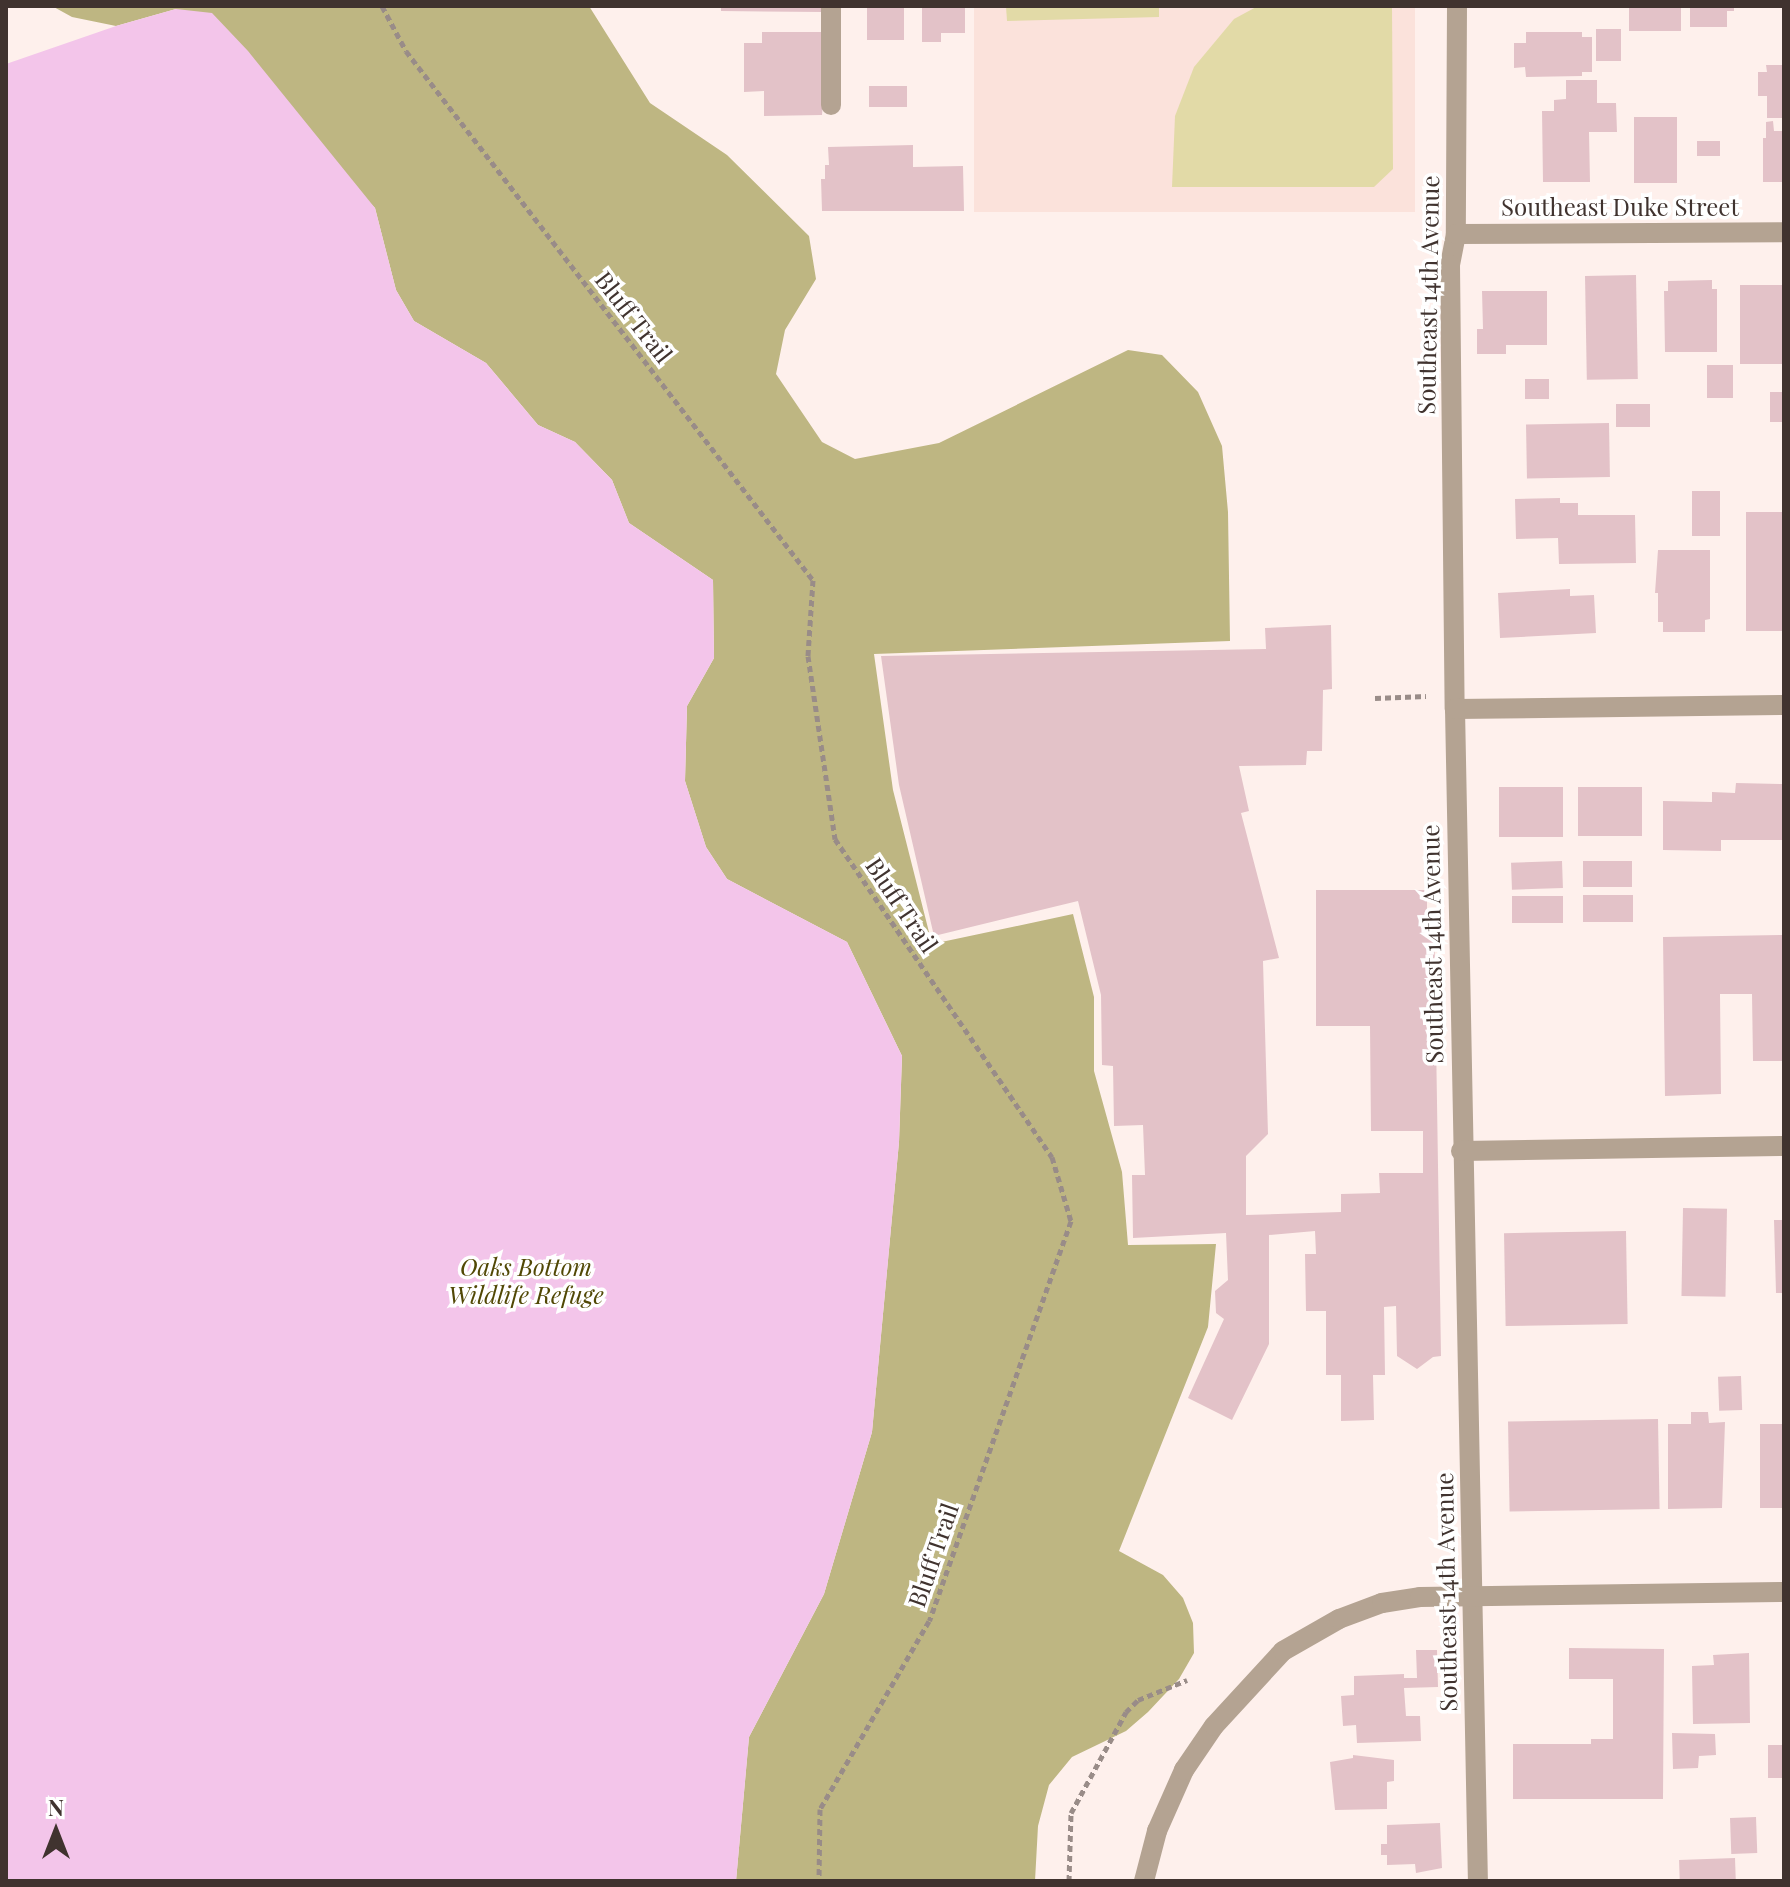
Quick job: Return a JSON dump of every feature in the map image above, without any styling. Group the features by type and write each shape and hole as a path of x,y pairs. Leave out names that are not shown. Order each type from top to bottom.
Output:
{"street":[{"path":"831,6 831,105"},
{"name":"Southeast 14th Avenue","path":"1457,6 1456,234 1450,265 1461,1151 1478,1881"},
{"name":"Southeast Duke Street","path":"1456,234 1784,232"},
{"path":"1455,702 1784,705"},
{"path":"1461,1151 1784,1146"},
{"path":"1144,1881 1157,1831 1184,1770 1214,1726 1283,1651 1339,1619 1382,1603 1420,1597 1784,1592"}],"path":[{"name":"Bluff Trail","path":"382,6 406,51 813,580 808,656 835,839 1052,1157 1071,1221 929,1621 820,1809 819,1881"},
{"path":"1375,698 1455,702"},
{"path":"1069,1881 1071,1813 1126,1712 1138,1700 1187,1680"}],"shaded area":[{"path":"52,6 589,6 650,103 727,155 809,236 816,279 785,330 776,374 822,442 855,459 939,443 1128,350 1162,355 1198,392 1222,446 1228,512 1230,641 874,654 893,790 932,944 1073,914 1094,997 1094,1071 1122,1172 1128,1245 1216,1244 1208,1327 1119,1551 1163,1575 1183,1598 1193,1623 1194,1653 1179,1679 1148,1712 1126,1731 1072,1757 1049,1785 1038,1826 1035,1881 736,1881 749,1737 824,1594 872,1432 899,1142 902,1056 847,942 727,879 706,847 685,781 687,706 714,658 713,580 629,523 612,480 575,442 538,425 486,363 414,321 396,290 375,208 176,9 116,26 72,17"},
{"path":"974,6 1415,6 1415,212 974,212"},
{"path":"1006,6 1159,6 1159,17 1007,21"},
{"path":"1258,6 1392,6 1393,169 1374,187 1172,187 1175,116 1194,67 1234,19"},
{"name":"Oaks Bottom Wildlife Refuge","path":"176,9 212,13 248,51 375,208 396,290 414,321 486,363 538,425 575,442 612,480 629,523 713,580 714,658 687,706 685,781 706,847 727,879 847,942 902,1056 899,1142 872,1432 824,1594 749,1737 736,1881 6,1881 6,64"}],"building":[{"path":"721,6 824,6 824,12 721,11"},
{"path":"867,6 904,6 904,40 867,40"},
{"path":"922,6 965,6 965,33 941,33 941,42 922,42"},
{"path":"1629,6 1681,6 1681,31 1629,31"},
{"path":"1690,6 1734,6 1734,11 1727,11 1727,27 1690,27"},
{"path":"1596,29 1621,29 1621,61 1596,61"},
{"path":"762,32 828,32 822,115 764,116 764,91 744,92 744,43 762,43"},
{"path":"1526,32 1582,32 1582,37 1592,37 1592,72 1582,72 1582,76 1526,77 1525,67 1514,68 1514,43 1526,43"},
{"path":"1766,65 1784,65 1784,118 1767,118 1767,96 1758,96 1758,72 1767,72"},
{"path":"1566,80 1597,80 1597,103 1616,103 1617,132 1589,132 1590,182 1543,182 1542,111 1554,111 1554,100 1566,99"},
{"path":"869,86 907,86 907,107 869,107"},
{"path":"1634,117 1677,117 1677,183 1634,183"},
{"path":"1773,121 1774,131 1784,131 1784,182 1763,182 1763,138 1766,138 1766,122"},
{"path":"1697,141 1720,141 1720,156 1697,156"},
{"path":"913,145 913,167 963,166 964,211 822,211 821,179 825,179 825,165 829,165 828,147"},
{"path":"1636,275 1638,379 1587,380 1585,276"},
{"path":"1712,280 1712,289 1717,289 1717,352 1665,352 1664,291 1668,291 1668,281"},
{"path":"1740,285 1784,285 1784,364 1740,364"},
{"path":"1482,291 1547,291 1547,345 1506,345 1506,354 1477,354 1477,329 1483,329"},
{"path":"1707,365 1733,365 1733,398 1707,398"},
{"path":"1525,379 1549,379 1549,399 1525,399"},
{"path":"1770,392 1784,392 1784,422 1770,422"},
{"path":"1616,404 1650,404 1650,427 1616,427"},
{"path":"1609,423 1610,477 1527,478 1526,424"},
{"path":"1692,491 1720,491 1720,536 1692,536"},
{"path":"1560,498 1560,503 1578,503 1578,515 1635,515 1636,563 1559,564 1558,538 1516,539 1515,499"},
{"path":"1746,512 1784,512 1784,631 1746,631"},
{"path":"1658,550 1710,550 1710,619 1705,620 1705,632 1663,632 1663,622 1658,622 1658,593 1655,593"},
{"path":"1570,589 1570,596 1594,595 1596,633 1500,638 1498,593"},
{"path":"1331,625 1332,689 1323,690 1322,751 1307,751 1306,765 1239,766 1249,811 1241,813 1279,958 1263,961 1268,1134 1246,1156 1246,1215 1341,1212 1341,1194 1380,1193 1379,1173 1423,1173 1423,1131 1371,1131 1370,1026 1316,1026 1316,890 1427,890 1427,911 1434,911 1441,1356 1433,1357 1417,1369 1397,1356 1396,1306 1384,1307 1385,1375 1373,1375 1374,1420 1341,1421 1341,1375 1326,1375 1326,1311 1306,1311 1305,1254 1316,1254 1315,1231 1269,1235 1269,1344 1232,1420 1188,1398 1224,1319 1216,1313 1215,1291 1228,1280 1226,1233 1133,1238 1132,1175 1145,1175 1143,1125 1114,1126 1113,1066 1102,1065 1101,995 1078,901 934,936 899,785 881,656 1266,649 1265,628"},
{"path":"1736,783 1784,784 1784,840 1721,840 1721,851 1663,850 1663,801 1712,802 1712,792 1735,793"},
{"path":"1499,787 1563,787 1563,837 1499,837"},
{"path":"1578,787 1642,787 1642,836 1578,836"},
{"path":"1562,861 1563,888 1512,890 1511,863"},
{"path":"1583,861 1632,861 1632,887 1583,887"},
{"path":"1583,895 1633,895 1633,922 1583,922"},
{"path":"1512,896 1563,896 1563,923 1512,923"},
{"path":"1784,935 1784,1061 1753,1061 1752,994 1720,994 1721,1094 1665,1096 1663,937"},
{"path":"1683,1208 1727,1209 1725,1297 1681,1296"},
{"path":"1774,1220 1784,1220 1784,1293 1776,1293"},
{"path":"1626,1231 1628,1324 1506,1326 1504,1233"},
{"path":"1741,1376 1742,1410 1719,1411 1718,1377"},
{"path":"1691,1412 1708,1412 1709,1423 1725,1422 1722,1508 1668,1509 1668,1424 1691,1424"},
{"path":"1658,1419 1660,1509 1510,1512 1508,1422"},
{"path":"1760,1424 1784,1424 1784,1508 1760,1508"},
{"path":"1569,1648 1664,1649 1663,1799 1513,1799 1513,1744 1591,1744 1591,1739 1613,1739 1613,1679 1569,1679"},
{"path":"1416,1650 1437,1650 1438,1687 1404,1688 1406,1716 1420,1716 1421,1741 1357,1743 1356,1725 1343,1726 1341,1696 1354,1695 1354,1676 1404,1674 1404,1678 1417,1678"},
{"path":"1749,1653 1750,1723 1693,1724 1692,1666 1714,1665 1713,1655"},
{"path":"1672,1733 1715,1734 1716,1755 1699,1756 1698,1768 1673,1769"},
{"path":"1768,1745 1784,1745 1784,1778 1768,1778"},
{"path":"1353,1755 1394,1760 1394,1781 1387,1782 1387,1809 1335,1810 1330,1762 1353,1758"},
{"path":"1756,1817 1757,1853 1731,1854 1730,1818"},
{"path":"1440,1823 1442,1868 1416,1873 1415,1864 1387,1865 1387,1855 1381,1855 1381,1844 1387,1844 1387,1825"},
{"path":"1735,1858 1736,1881 1680,1881 1679,1860"}]}
